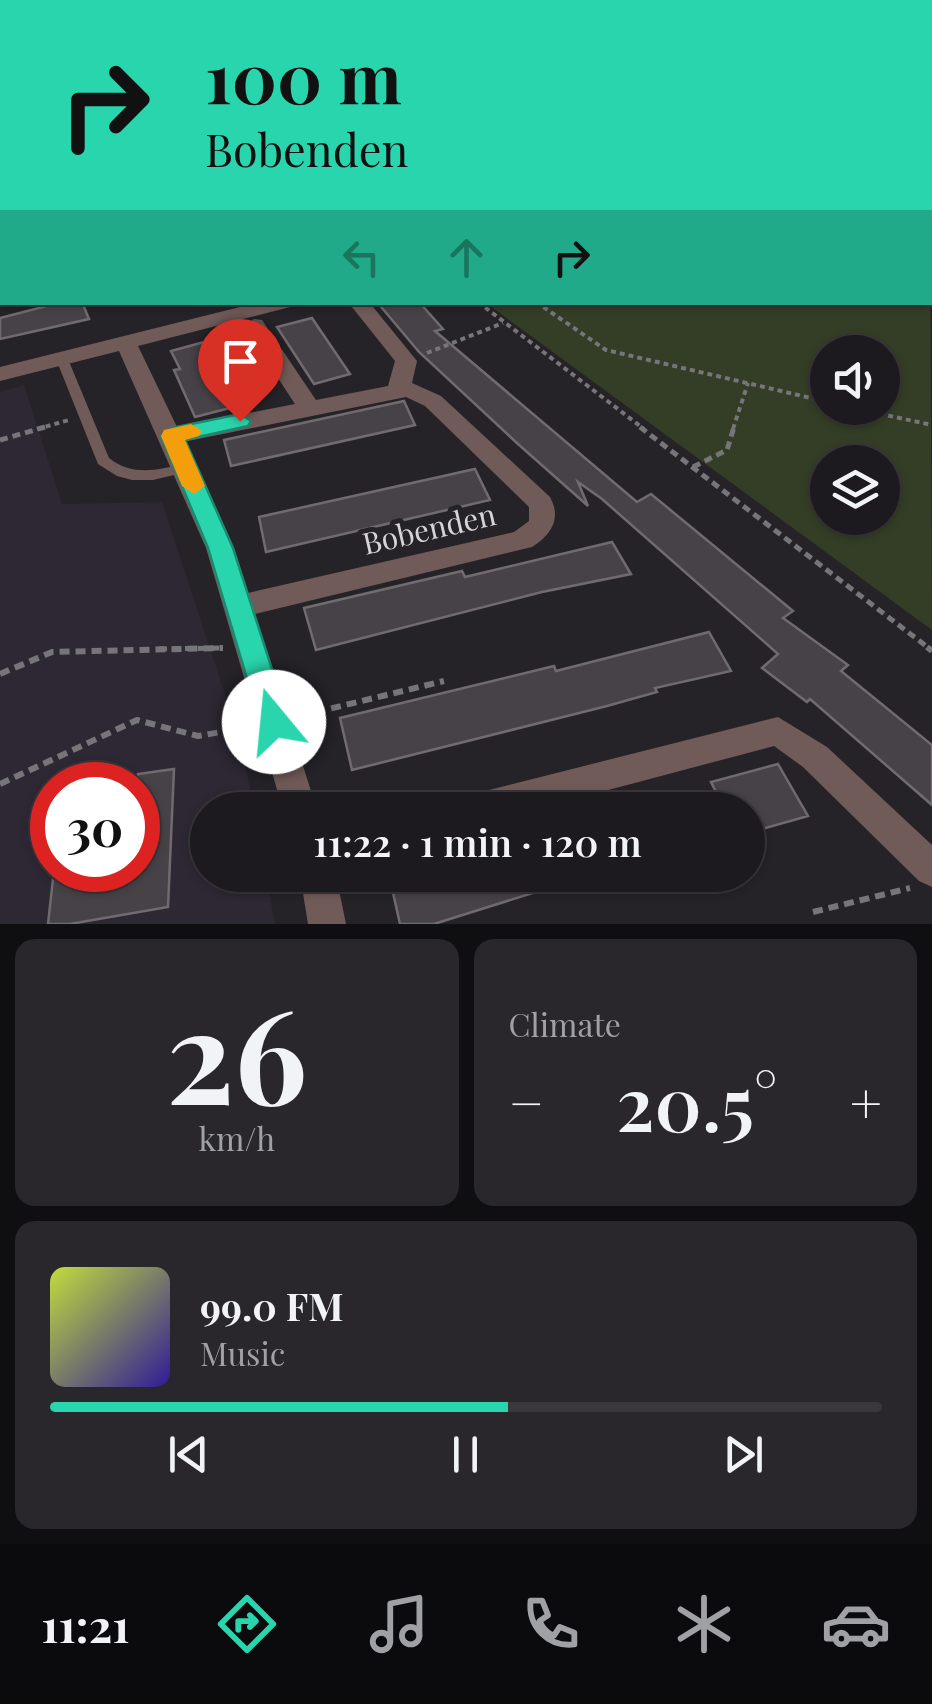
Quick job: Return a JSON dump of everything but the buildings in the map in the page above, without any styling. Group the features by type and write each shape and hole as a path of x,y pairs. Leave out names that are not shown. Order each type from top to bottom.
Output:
{"street":[{"path":"0,374 276,305"},
{"path":"172,436 398,388 406,361 360,305"},
{"path":"244,314 309,407"},
{"path":"126,343 172,436 220,548 295,792"},
{"name":"Bobenden","path":"240,606 522,540 541,526 545,513 534,494 426,395 398,388"},
{"path":"543,792 778,732 815,757 924,878"},
{"path":"321,892 327,924"}],"lane":[{"path":"62,359 103,461 112,470 148,477 186,468"}],"path":[{"path":"482,305 932,651"},
{"path":"540,305 606,350 810,398"},
{"path":"406,361 503,322"},
{"path":"693,467 726,450 748,384"},
{"path":"0,440 85,416"},
{"path":"900,419 932,426"},
{"path":"0,674 52,652 252,648"},
{"path":"0,784 138,720 198,736 444,681"},
{"path":"813,912 924,878"}],"shaded area":[{"path":"24,385 62,504 162,502 242,746 251,792 190,792 190,892 269,892 275,924 0,924 0,392"}],"green space":[{"path":"489,305 930,305 932,630"}],"slow traffic":[{"path":"191,431 172,436 194,486"}],"route":[{"path":"240,421 172,436 220,548 274,722"}]}
